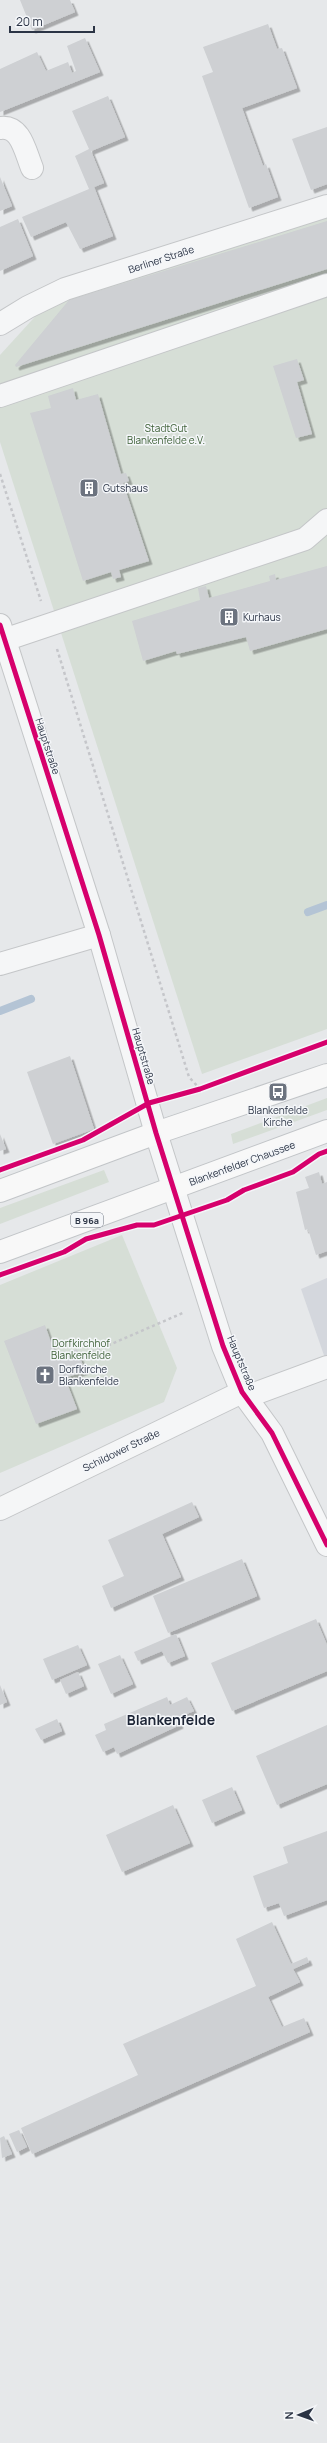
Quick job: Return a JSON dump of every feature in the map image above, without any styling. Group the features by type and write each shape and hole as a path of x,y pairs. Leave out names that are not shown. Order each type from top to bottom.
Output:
{"main road":[{"path":"0,1191 156,1133 327,1075"},
{"name":"Blankenfelder Chaussee","path":"0,1252 327,1131"}],"street":[{"path":"0,128 11,128 17,132 32,168"},
{"name":"Berliner Straße","path":"0,324 28,307 65,290 327,206"},
{"path":"0,396 327,285"},
{"path":"3,645 49,625 305,539 327,520"},
{"name":"Hauptstraße","path":"3,645 99,935 156,1133 223,1346 244,1394 272,1433 327,1545"},
{"path":"0,964 99,935"},
{"name":"Schildower Straße","path":"0,1509 244,1394 327,1366"}],"path":[{"path":"0,474 49,625 188,1077 200,1089"},
{"path":"86,1355 159,1325"}],"shaded area":[{"path":"327,1278 327,1364 301,1289"}],"green space":[{"name":"StadtGut Blankenfelde e.V.","path":"327,215 327,1029 202,1074 0,442 0,355 42,309 81,292"},
{"path":"327,1098 327,1110 233,1144 231,1134"},
{"path":"104,1170 109,1182 0,1224 0,1208"},
{"name":"Dorfkirchhof Blankenfelde","path":"122,1235 177,1368 164,1402 0,1473 0,1285"}],"building":[{"path":"20,0 70,0 75,12 32,30"},
{"path":"268,24 277,49 282,48 297,88 242,108 263,166 266,164 278,197 249,208 202,76 213,72 203,47"},
{"path":"85,38 100,72 0,112 0,69 37,52 46,71 68,62 72,73 76,71 67,46"},
{"path":"108,96 125,137 91,151 104,183 94,187 113,236 80,249 66,222 31,237 22,217 89,189 75,156 89,149 72,111"},
{"path":"327,127 327,184 311,190 292,139"},
{"path":"0,177 12,206 0,211"},
{"path":"18,219 33,256 0,271 0,227"},
{"path":"327,221 327,269 16,367 15,365 69,300"},
{"path":"297,359 304,380 297,382 312,434 296,438 273,366"},
{"name":"Gutshaus","path":"73,388 76,400 98,394 121,474 126,473 129,481 123,483 149,561 119,570 121,577 113,579 111,572 83,581 30,413 51,408 48,396"},
{"name":"Kurhaus","path":"327,566 327,629 250,651 246,637 177,654 176,651 143,661 132,621 200,600 198,588 206,586 209,598 270,581 269,576 275,574 276,580"},
{"path":"70,1056 94,1129 53,1144 27,1072"},
{"path":"0,1134 6,1149 0,1151"},
{"path":"319,1172 322,1184 327,1182 327,1251 316,1255 308,1229 305,1230 296,1192 309,1188 305,1177"},
{"name":"Dorfkirche Blankenfelde","path":"45,1325 56,1357 77,1349 85,1371 65,1378 77,1409 36,1424 4,1341"},
{"path":"192,1502 199,1517 162,1534 181,1577 111,1608 102,1586 124,1576 108,1540"},
{"path":"242,1559 257,1596 168,1633 153,1596"},
{"path":"316,1619 327,1645 327,1671 232,1711 211,1663"},
{"path":"176,1634 185,1656 168,1663 162,1651 138,1661 134,1652"},
{"path":"78,1645 87,1665 52,1680 43,1659"},
{"path":"120,1655 133,1684 111,1694 98,1664"},
{"path":"78,1672 84,1686 66,1694 60,1680"},
{"path":"0,1685 7,1702 0,1705"},
{"path":"167,1697 170,1705 187,1697 194,1711 177,1718 180,1725 117,1754 114,1747 103,1752 95,1735 106,1730 104,1724"},
{"path":"57,1719 62,1731 41,1740 35,1729"},
{"path":"327,1725 327,1784 277,1805 256,1756"},
{"path":"232,1787 242,1810 212,1823 202,1800"},
{"path":"173,1805 190,1843 122,1872 106,1835"},
{"path":"327,1831 327,1900 284,1916 279,1903 264,1908 253,1876 288,1863 283,1847"},
{"path":"272,1922 291,1964 307,1957 309,1962 293,1969 300,1982 268,1997 282,2027 304,2018 310,2032 32,2154 21,2128 138,2075 123,2044 256,1986 236,1939"},
{"path":"19,2130 27,2147 17,2152 9,2134"},
{"path":"4,2136 12,2154 2,2158 0,2138"}],"waterway":[{"path":"308,912 327,905"},
{"path":"0,1011 31,999"}],"cycle path":[{"path":"0,625 99,935 156,1133 223,1346 242,1392 272,1433 327,1545"},
{"path":"0,1170 83,1140 149,1103 200,1089 327,1042"},
{"path":"0,1275 64,1252 86,1239 137,1225 154,1225 227,1200 244,1190 293,1172 319,1154 327,1151"}],"place":[{"name":"Gutshaus","path":"89,488"},
{"name":"Kurhaus","path":"229,617"},
{"name":"Blankenfelde Kirche","path":"278,1092"},
{"name":"Dorfkirche Blankenfelde","path":"45,1375"}],"district":[{"name":"Blankenfelde","path":"171,1719"}]}
